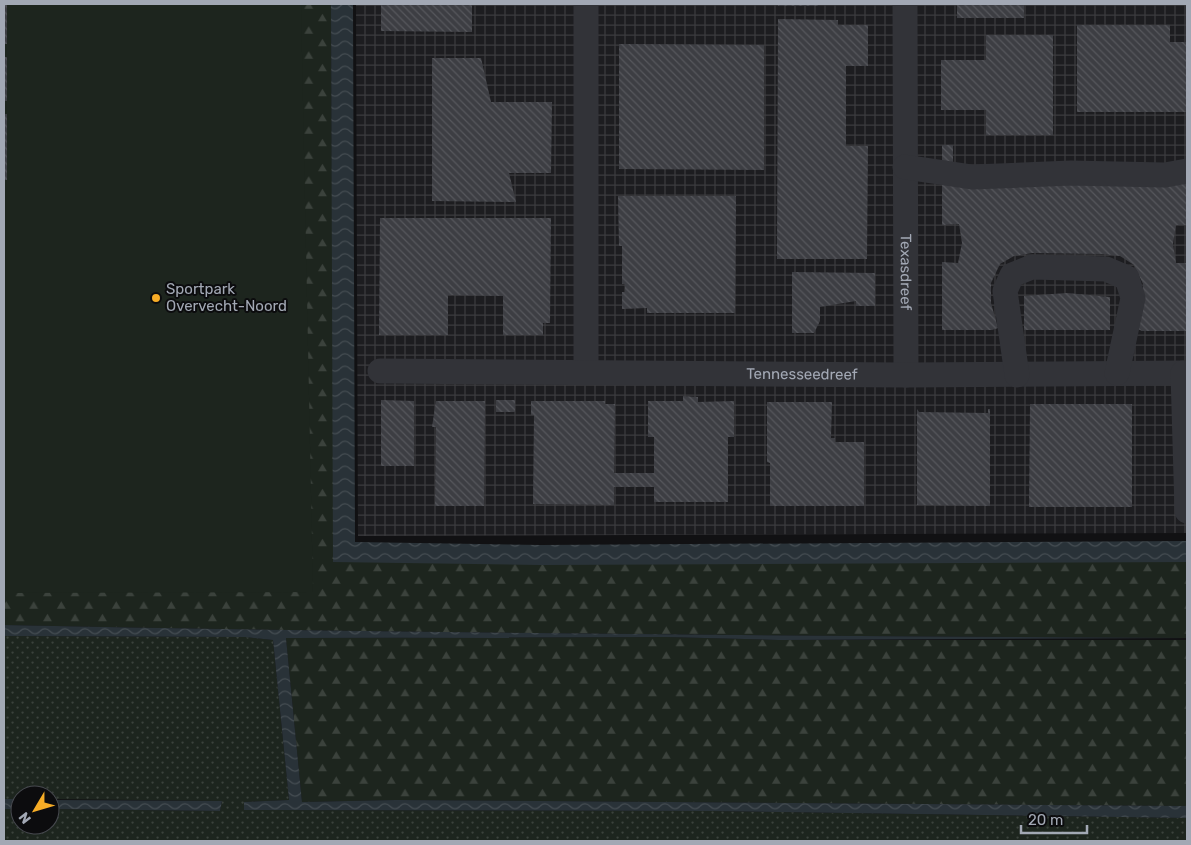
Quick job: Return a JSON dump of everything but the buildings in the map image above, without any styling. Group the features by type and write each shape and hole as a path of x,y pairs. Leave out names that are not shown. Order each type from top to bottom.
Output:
{"street":[{"path":"586,4 586,373"},
{"name":"Texasdreef","path":"905,4 906,375"},
{"path":"905,167 972,177 1071,173 1165,175 1187,171"},
{"path":"1017,374 1005,291 1012,275 1032,268 1106,269 1127,278 1133,298 1117,373"},
{"name":"Tennesseedreef","path":"380,371 906,375 1185,373 1187,511"}],"shaded area":[{"path":"356,4 1187,4 1187,533 358,536"}],"green space":[{"name":"Sportpark Overvecht-Noord","path":"4,4 301,4 313,592 4,593"},
{"path":"284,4 331,4 334,562 1187,562 1187,638 595,634 4,625 4,583"},
{"path":"4,636 245,637 273,640 289,800 244,802 244,810 710,811 1187,818 1187,841 4,841 4,809 10,809 10,835 60,835 60,809 220,811 222,801 60,799 60,785 10,785 10,799 4,799"},
{"path":"666,637 779,640 1187,640 1187,806 396,800 302,802 286,638"}],"water":[{"path":"331,4 353,4 355,542 541,545 1187,541 1187,562 541,565 333,562"},
{"path":"4,625 596,634 1187,638 779,640 666,637 286,638 302,802 396,800 1187,806 1187,818 710,811 244,810 244,802 289,800 273,640 245,637 4,636"},
{"path":"4,799 10,799 10,809 4,809"},
{"path":"60,800 222,801 220,811 60,809"}],"place":[{"name":"Sportpark Overvecht-Noord","path":"156,298"}]}
